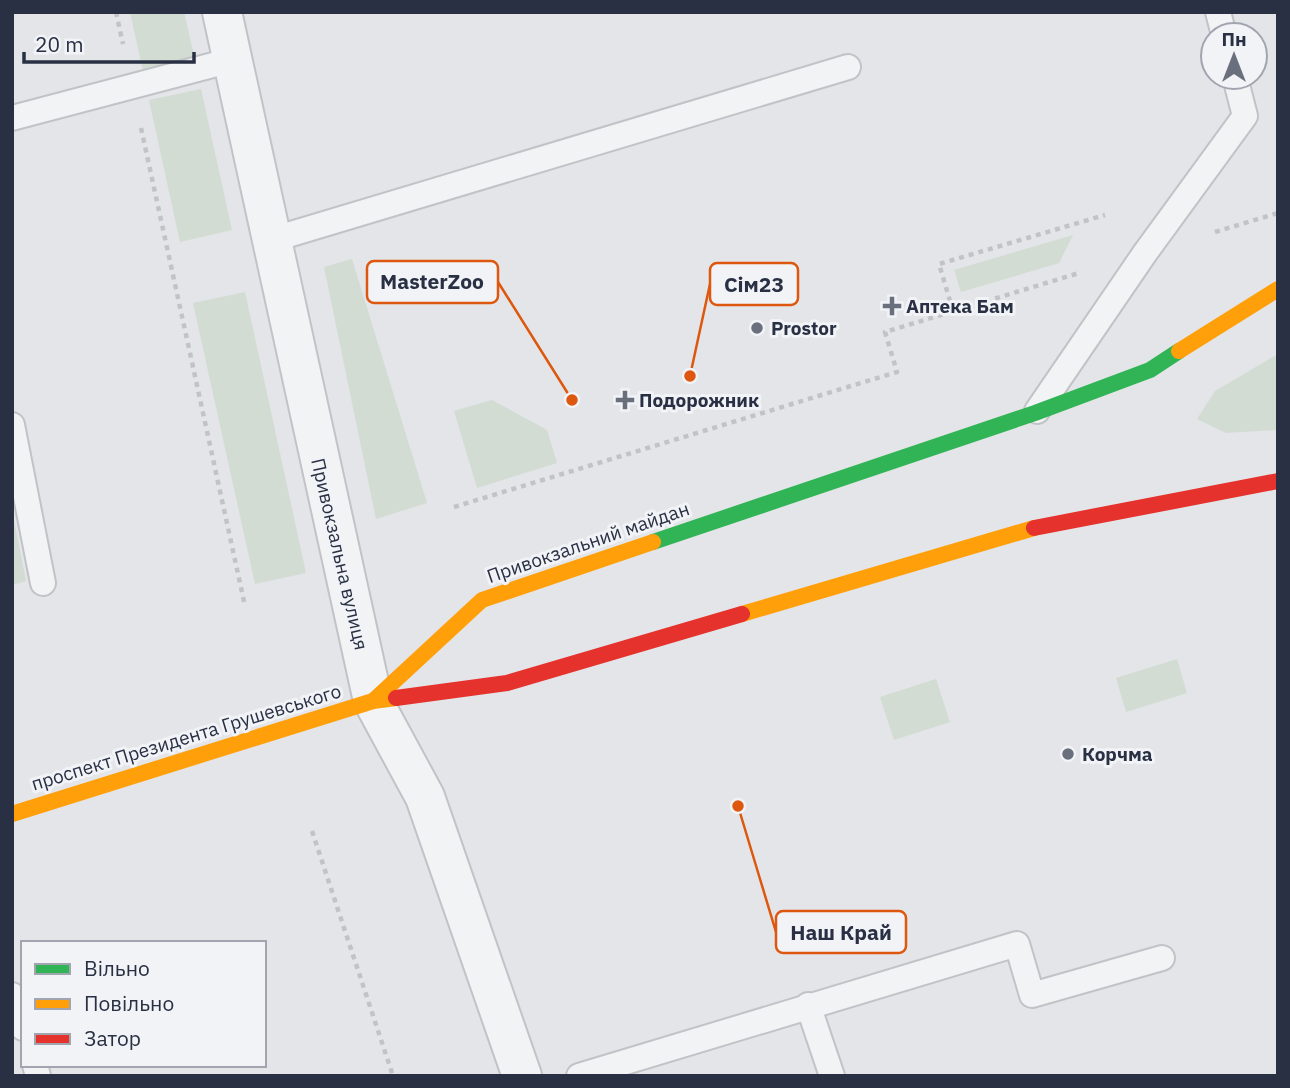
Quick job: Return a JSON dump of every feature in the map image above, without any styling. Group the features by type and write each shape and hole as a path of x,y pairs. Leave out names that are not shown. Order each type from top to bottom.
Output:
{"street":[{"name":"Привокзальна вулиця","path":"222,12 373,701 425,797 522,1076"},
{"name":"Привокзальний майдан","path":"373,701 482,600 1035,413 1150,370 1278,289"},
{"path":"373,701 507,683 1028,529 1278,481"},
{"name":"проспект Президента Грушевського","path":"12,814 373,701"}],"lane":[{"path":"12,118 232,60"},
{"path":"271,240 848,67"},
{"path":"1035,413 1245,116 1238,91"},
{"path":"12,425 43,583"},
{"path":"579,1076 1017,944 1032,995 1162,958"},
{"path":"12,995 21,1022"},
{"path":"808,1005 832,1076"}],"path":[{"path":"116,12 245,606"},
{"path":"953,311 939,264 1105,215"},
{"path":"454,508 897,372 885,332 1071,275"},
{"path":"312,831 393,1076"}],"shaded area":[{"path":"130,12 184,12 195,60 143,71"},
{"path":"201,89 232,230 180,242 149,100"},
{"path":"1073,235 1059,263 961,292 954,270"},
{"path":"352,259 427,503 376,519 324,267"},
{"path":"245,292 306,573 255,584 193,303"},
{"path":"1278,354 1278,430 1226,433 1197,419 1215,391"},
{"path":"492,400 547,430 557,463 477,488 454,411"},
{"path":"12,510 26,581 12,585"},
{"path":"1177,659 1187,693 1126,712 1116,678"},
{"path":"936,679 950,722 894,740 880,697"}],"traffic: fast":[{"path":"653,542 1035,413 1150,370 1179,351"}],"traffic: slow":[{"path":"1179,351 1278,289"},
{"path":"742,614 1034,528"},
{"path":"373,701 482,600 653,542"},
{"path":"12,814 373,701 396,698"}],"traffic: jam":[{"path":"1034,528 1278,481"},
{"path":"396,698 507,683 742,614"}],"place":[{"name":"Аптека Бам","path":"892,306"},
{"name":"Prostor","path":"757,328"},
{"name":"Сім23","path":"690,376"},
{"name":"MasterZoo","path":"572,400"},
{"name":"Подорожник","path":"625,400"},
{"name":"Корчма","path":"1068,754"},
{"name":"Наш Край","path":"738,806"}]}
